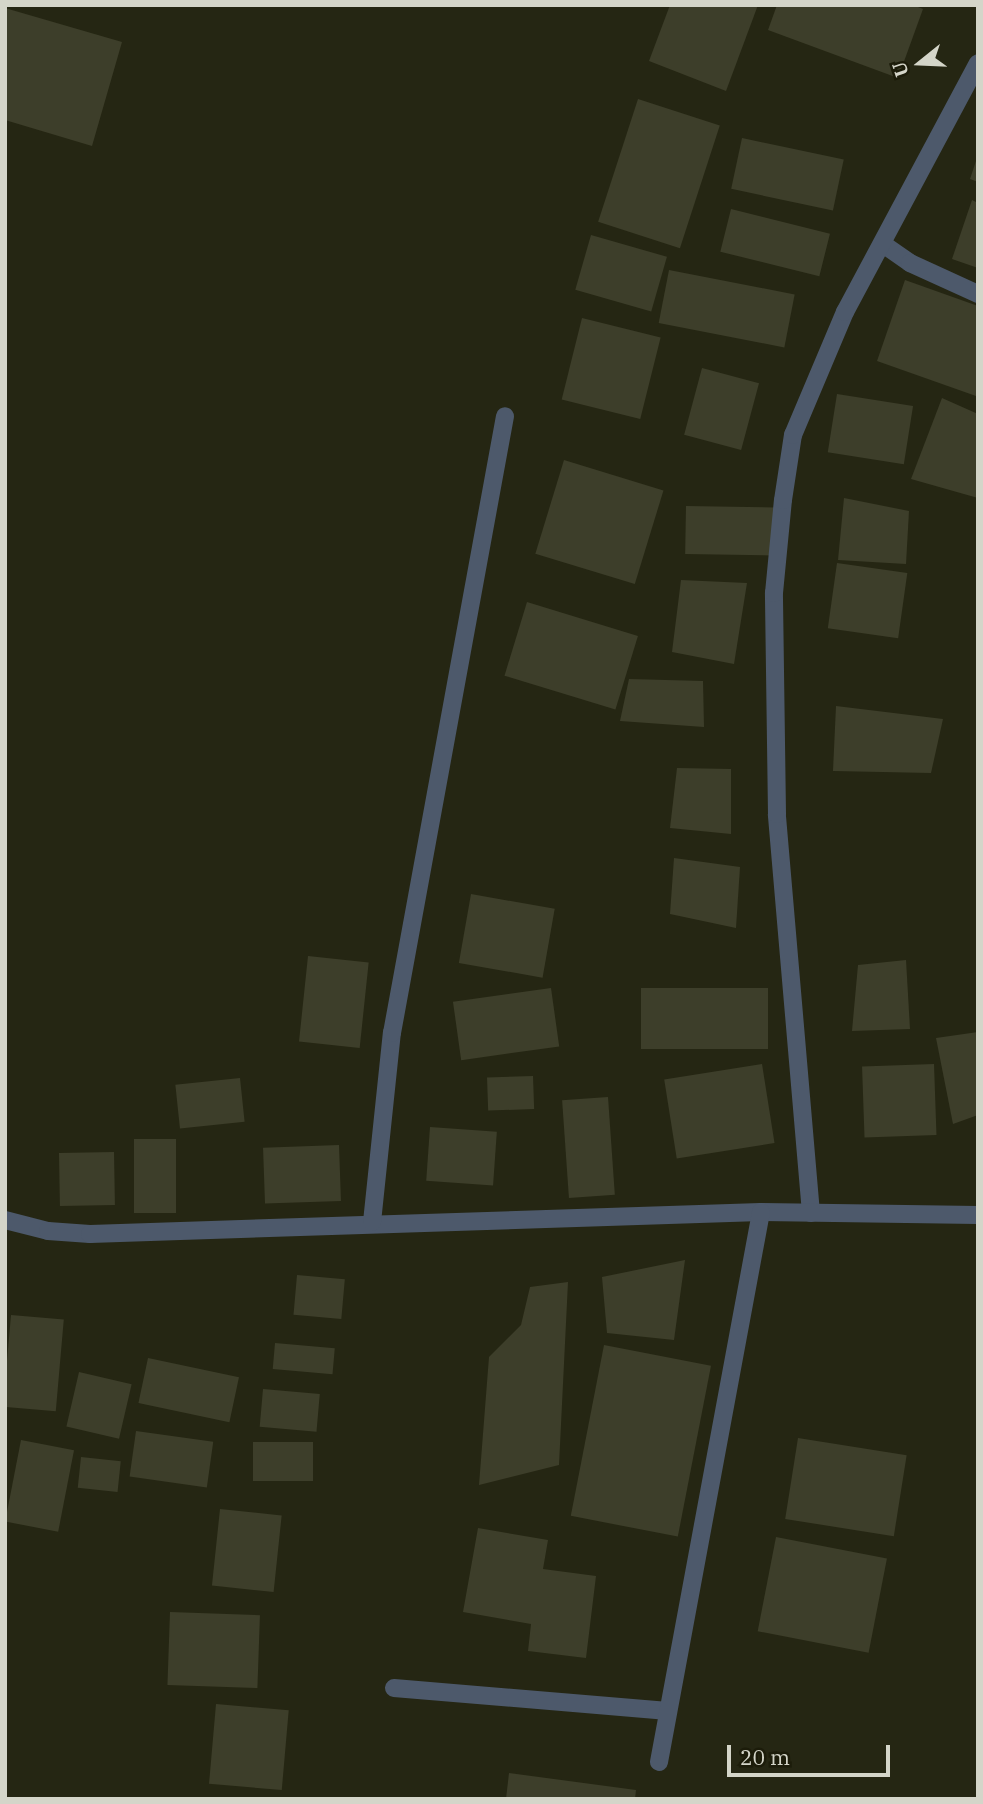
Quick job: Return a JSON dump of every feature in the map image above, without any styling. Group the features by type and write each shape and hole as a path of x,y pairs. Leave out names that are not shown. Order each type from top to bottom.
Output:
{"street":[{"path":"811,1213 777,814 774,593 793,435 845,312 978,63"},
{"path":"883,244 910,263 978,294"},
{"path":"372,1222 392,1033 505,416"},
{"path":"659,1762 761,1212"},
{"path":"5,1220 48,1231 90,1234 372,1222 761,1212 978,1215"},
{"path":"394,1688 668,1711"}],"building":[{"path":"670,5 758,5 726,91 649,61"},
{"path":"777,5 913,5 923,9 898,78 768,30"},
{"path":"5,8 122,42 92,146 5,120"},
{"path":"638,99 720,126 680,248 598,222"},
{"path":"742,138 844,160 833,210 731,189"},
{"path":"978,158 978,182 970,179"},
{"path":"972,200 978,203 978,268 952,259"},
{"path":"731,209 830,234 819,276 720,252"},
{"path":"591,235 667,257 651,312 575,290"},
{"path":"669,270 795,294 784,347 659,323"},
{"path":"905,280 978,306 976,396 877,361"},
{"path":"582,318 661,338 640,419 562,400"},
{"path":"702,368 759,383 741,450 684,435"},
{"path":"837,394 913,406 904,464 828,452"},
{"path":"942,398 978,414 978,498 911,479"},
{"path":"564,460 663,490 635,584 535,554"},
{"path":"844,498 909,511 906,564 838,560"},
{"path":"686,506 776,508 775,556 685,554"},
{"path":"837,563 907,573 898,638 828,628"},
{"path":"681,580 747,583 734,664 672,652"},
{"path":"527,602 638,636 615,710 504,676"},
{"path":"629,679 703,681 704,727 620,721"},
{"path":"836,706 943,719 931,773 833,771"},
{"path":"677,768 731,769 731,834 670,828"},
{"path":"674,858 740,867 736,928 670,914"},
{"path":"471,894 555,909 543,978 459,963"},
{"path":"308,956 369,962 360,1048 299,1042"},
{"path":"906,960 910,1029 852,1031 858,965"},
{"path":"551,988 559,1046 461,1060 453,1002"},
{"path":"641,988 768,988 768,1049 641,1049"},
{"path":"978,1032 978,1115 953,1124 936,1038"},
{"path":"762,1064 775,1143 677,1159 664,1079"},
{"path":"934,1064 936,1135 865,1137 862,1067"},
{"path":"533,1076 534,1109 488,1111 487,1078"},
{"path":"240,1078 245,1122 180,1129 175,1085"},
{"path":"608,1097 615,1195 569,1198 562,1100"},
{"path":"430,1127 497,1132 493,1186 426,1181"},
{"path":"134,1139 176,1139 176,1213 134,1213"},
{"path":"339,1145 341,1201 265,1204 263,1148"},
{"path":"114,1152 115,1205 60,1206 59,1153"},
{"path":"685,1260 674,1340 607,1333 602,1277"},
{"path":"297,1275 345,1279 341,1319 294,1315"},
{"path":"568,1282 559,1465 479,1485 489,1357 521,1325 530,1287"},
{"path":"11,1315 64,1320 56,1411 5,1407"},
{"path":"275,1343 335,1348 333,1374 273,1369"},
{"path":"604,1345 711,1366 678,1537 571,1516"},
{"path":"148,1358 239,1377 229,1422 138,1403"},
{"path":"79,1372 132,1384 119,1439 66,1427"},
{"path":"263,1389 320,1394 316,1432 260,1427"},
{"path":"136,1431 213,1442 207,1487 130,1477"},
{"path":"798,1438 907,1455 894,1536 785,1519"},
{"path":"21,1440 74,1450 58,1532 5,1521"},
{"path":"253,1442 313,1442 313,1481 253,1481"},
{"path":"81,1457 121,1461 118,1492 78,1488"},
{"path":"220,1509 282,1515 274,1592 212,1586"},
{"path":"478,1528 548,1540 543,1569 596,1576 586,1658 528,1651 531,1624 463,1612"},
{"path":"776,1537 887,1559 869,1653 758,1631"},
{"path":"170,1612 260,1615 257,1688 167,1685"},
{"path":"216,1704 289,1710 282,1790 209,1784"},
{"path":"509,1773 636,1790 635,1799 506,1799"}]}
